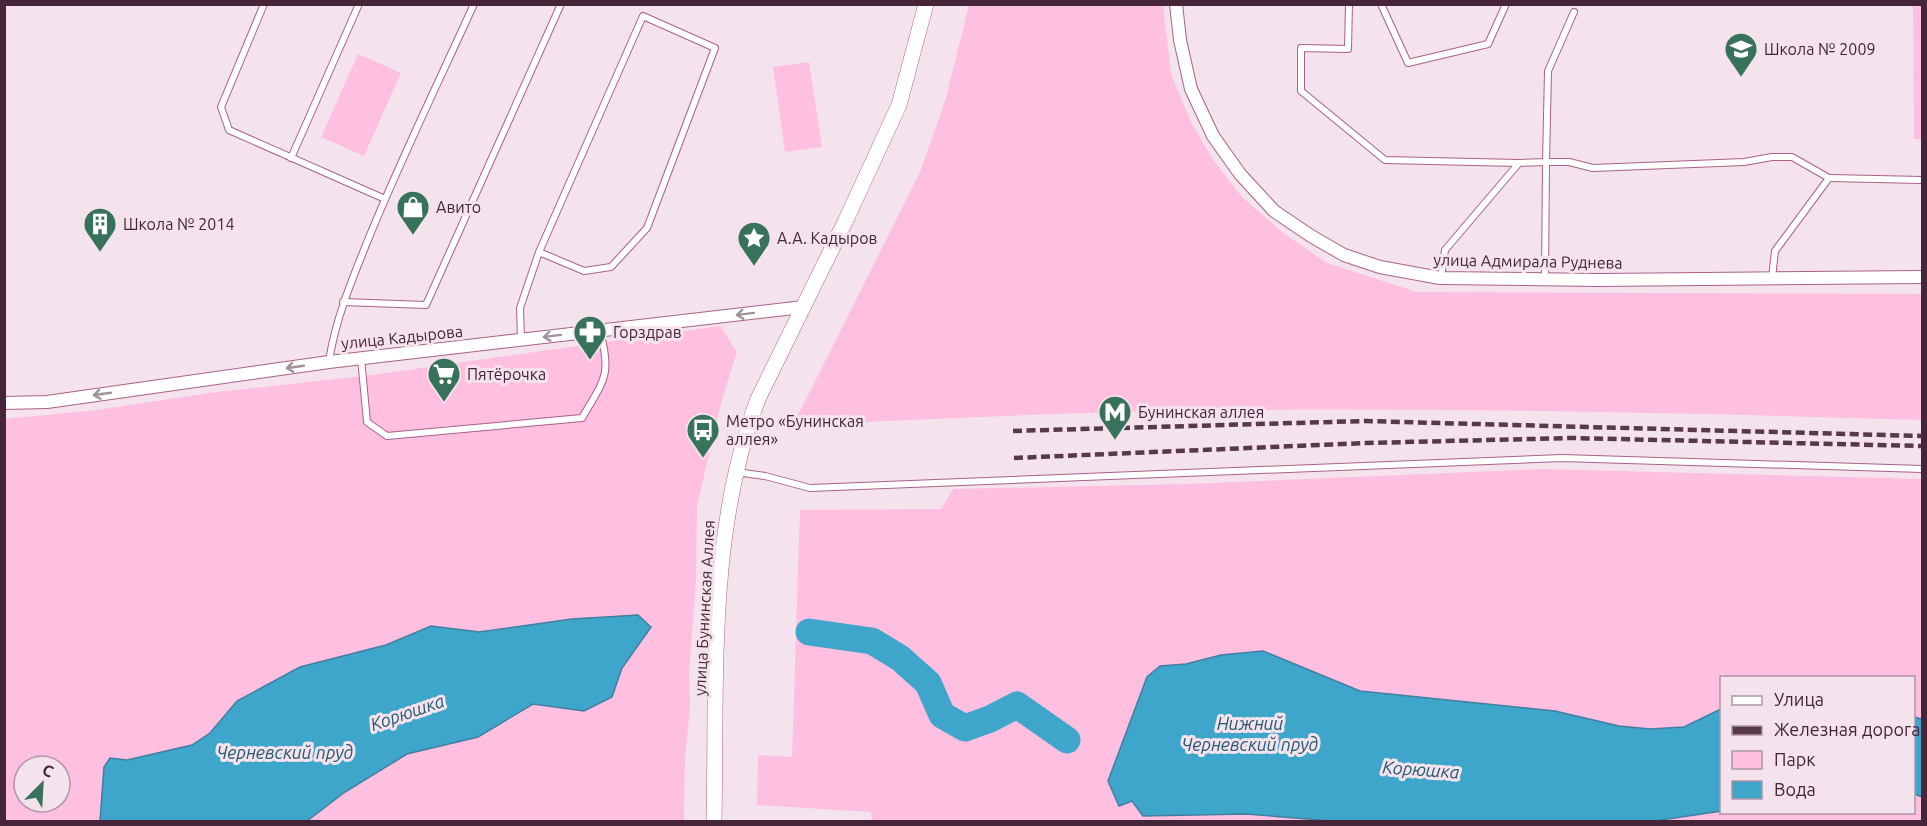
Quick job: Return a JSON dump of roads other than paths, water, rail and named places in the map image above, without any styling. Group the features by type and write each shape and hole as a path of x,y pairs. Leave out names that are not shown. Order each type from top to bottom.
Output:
{"street":[{"name":"улица Бунинская Аллея","path":"714,822 717,653 722,555 735,472 758,399 899,105 926,4"},
{"name":"улица Адмирала Руднева","path":"1176,4 1180,40 1191,89 1213,135 1240,174 1274,211 1344,255 1380,267 1440,278 1923,277"},
{"name":"улица Кадырова","path":"4,403 47,402 329,362 803,307"}],"lane":[{"path":"264,4 221,107 229,130 385,199"},
{"path":"291,158 359,4"},
{"path":"329,362 333,334 343,302 385,199 474,4"},
{"path":"343,302 426,305 561,4"},
{"path":"1349,4 1348,49 1301,48 1301,91 1385,160 1569,162 1593,168 1744,162 1772,157 1791,157 1829,178 1923,180"},
{"path":"1381,4 1408,63 1488,44 1506,4"},
{"path":"1545,279 1548,71 1574,12"},
{"path":"521,340 520,308 539,252 644,16 716,48 647,228 611,267 584,271 539,252"},
{"path":"1440,278 1445,250 1519,163"},
{"path":"1772,278 1775,251 1829,178"},
{"path":"361,358 367,422 387,436 582,418 606,377 606,356 600,331"},
{"path":"735,472 765,476 810,488 1562,458 1923,469"}],"water":[{"name":"Черневский пруд","path":"638,615 651,627 622,668 612,697 584,711 533,704 478,737 407,754 345,792 307,821 100,821 104,767 110,758 127,760 192,745 210,733 237,701 300,667 386,645 431,626 479,632 572,619"},
{"name":"Нижний Черневский пруд","path":"1263,651 1360,691 1555,711 1619,726 1650,729 1684,727 1720,709 1720,811 1648,822 1345,822 1246,814 1143,816 1132,801 1119,806 1108,781 1147,677 1160,666 1186,664 1221,655"},
{"path":"1915,717 1922,719 1922,797 1915,794"}],"waterway":[{"name":"Корюшка","path":"809,632 872,641 900,658 928,683 942,715 965,728 990,719 1017,705 1067,740"}],"railway":[{"path":"1013,431 1365,421 1922,436"},
{"path":"1014,458 1366,443 1572,438 1922,446"}],"place":[{"name":"Школа № 2009","path":"1741,78"},
{"name":"Авито","path":"413,236"},
{"name":"Школа № 2014","path":"100,253"},
{"name":"А.А. Кадыров","path":"754,267"},
{"name":"Горздрав","path":"590,361"},
{"name":"Пятёрочка","path":"444,403"},
{"name":"Бунинская аллея","path":"1115,441"},
{"name":"Метро «Бунинская аллея»","path":"703,459"}]}
